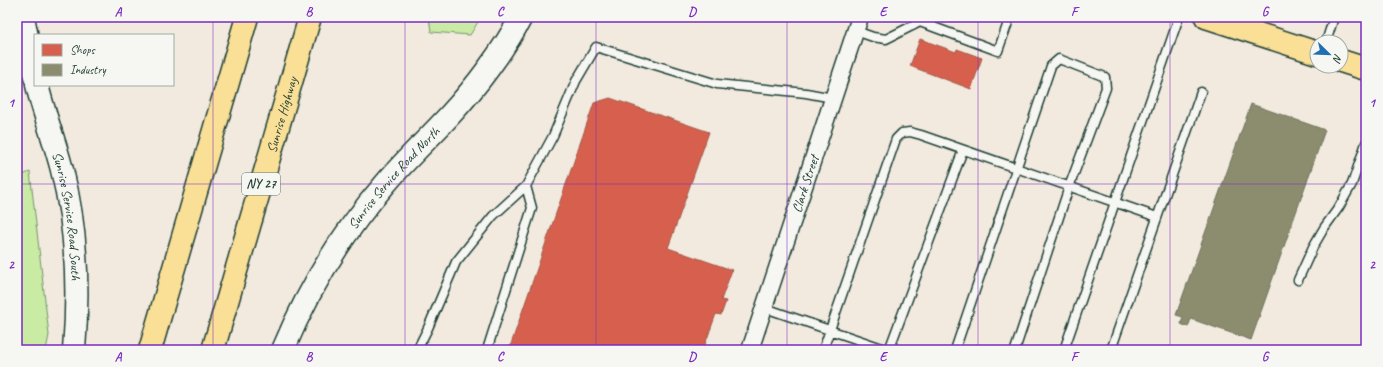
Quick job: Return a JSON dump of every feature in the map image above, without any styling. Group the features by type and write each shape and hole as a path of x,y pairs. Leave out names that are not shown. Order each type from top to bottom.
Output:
{"main road":[{"path":"23,17 34,72"},
{"path":"150,350 247,17"},
{"name":"Sunrise Highway","path":"212,350 310,17"},
{"name":"Sunrise Service Road North","path":"284,350 303,308 321,274 363,211 386,182 451,114 470,91 501,50 521,17"},
{"path":"1206,17 1309,50"},
{"path":"1349,64 1366,69"},
{"name":"Sunrise Service Road South","path":"37,86 62,170 72,219 77,280 77,318 74,350"}],"street":[{"name":"Clark Street","path":"750,350 858,24"}],"lane":[{"path":"858,24 873,37 886,39 921,20 998,51 1010,17"},
{"path":"1064,350 1179,17"},
{"path":"1329,34 1334,17"},
{"path":"417,350 456,262 492,216 526,186 553,136 576,81 596,47 717,84 806,93 833,98"},
{"path":"955,350 1051,66 1059,59 1105,77 1106,88 1069,187 1015,350"},
{"path":"1110,350 1201,92"},
{"path":"823,350 896,139 902,133 910,132 1157,217"},
{"path":"1298,280 1313,247 1324,228 1340,207 1352,184 1366,143"},
{"path":"765,308 889,350 963,150"},
{"path":"486,350 532,208 526,186"}],"green space":[{"path":"429,17 481,17 470,35 431,32"},
{"path":"30,172 49,335 46,350 17,350 17,177"}],"building: Shops":[{"path":"920,39 956,52 957,49 982,58 971,89 910,66"},
{"path":"610,98 709,132 668,248 732,270 721,300 726,301 721,315 716,314 703,350 509,350 594,103"}],"building: Industry":[{"path":"1251,104 1325,130 1251,340 1191,319 1188,327 1181,324 1183,317 1176,315"}]}
